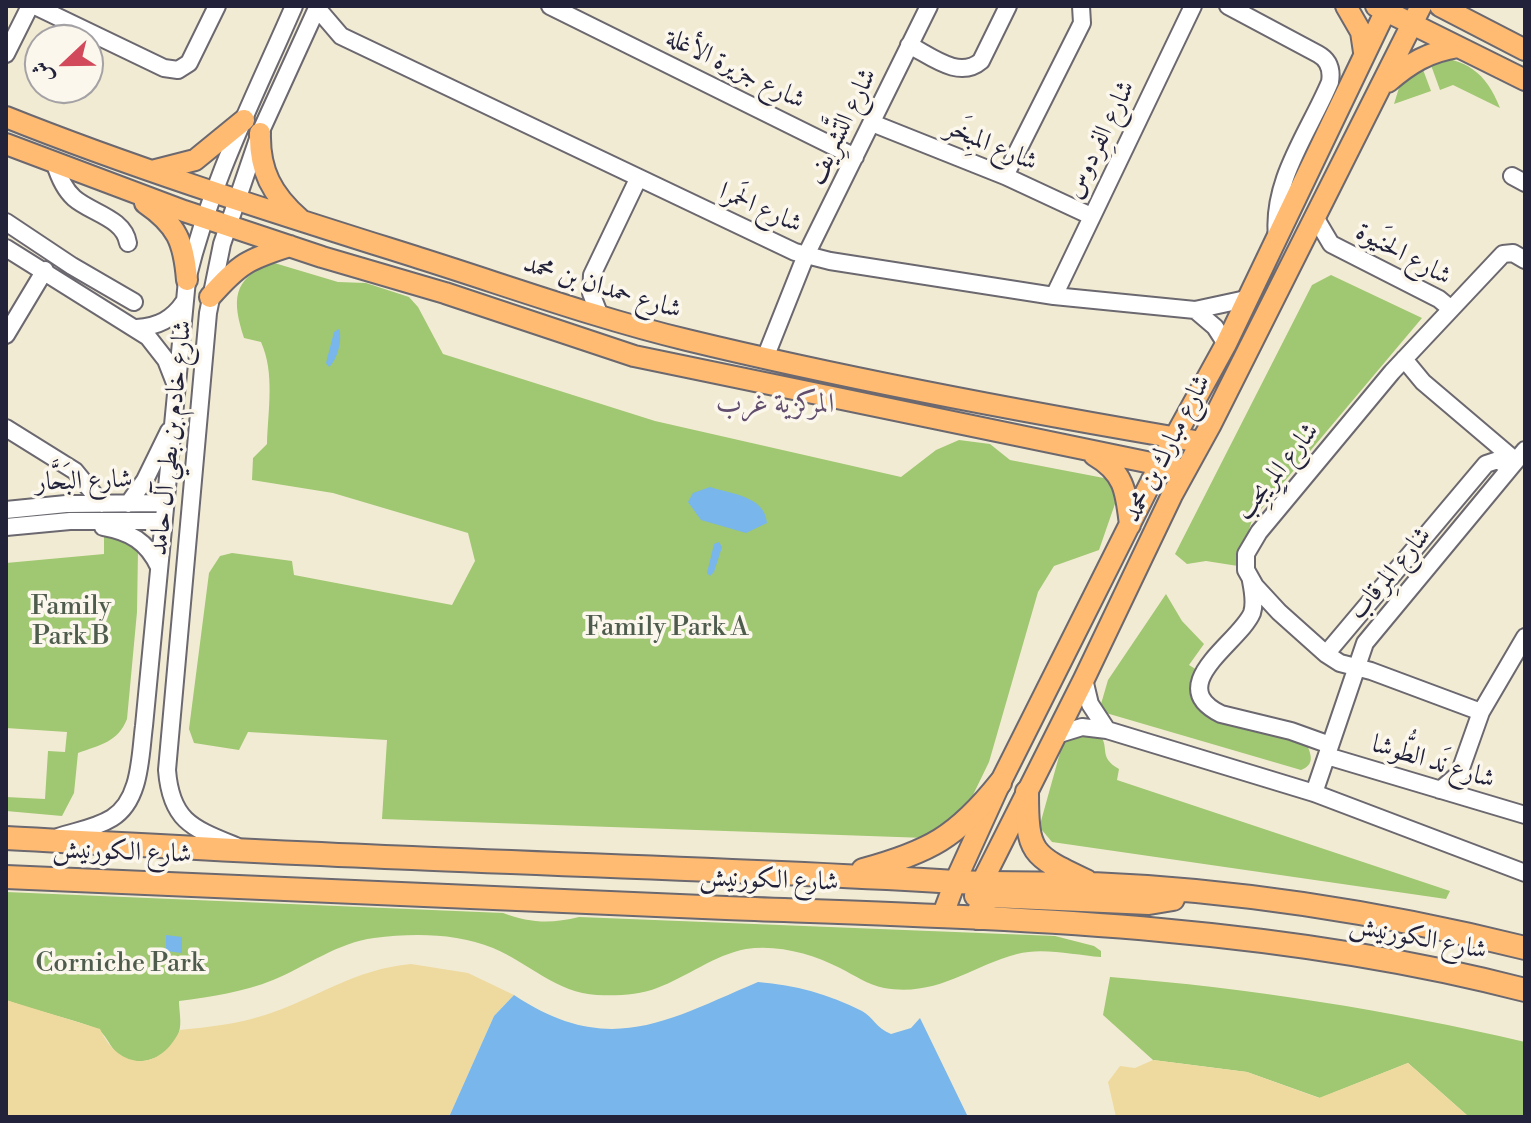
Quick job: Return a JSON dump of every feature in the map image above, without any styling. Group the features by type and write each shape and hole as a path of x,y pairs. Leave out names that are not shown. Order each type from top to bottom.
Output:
{"highway":[{"path":"846,875 917,853 940,842 975,815 1000,783"},
{"path":"1027,792 1027,828 1036,852 1049,863 1094,884"},
{"name":"شارع الكورنيش","path":"6,838 955,882 1094,884 1188,891 1366,913 1459,931 1525,948"},
{"name":"شارع الكورنيش","path":"6,877 1142,928 1286,942 1525,990"},
{"path":"972,918 982,902 992,896 1149,903 1169,901 1188,891"}],"main road":[{"path":"1346,6 1361,32 1364,52"},
{"name":"شارع مبارك بن محمد","path":"972,918 980,883 1421,6"},
{"path":"1440,6 1525,50"},
{"path":"1469,6 1489,32"},
{"path":"1383,8 1525,80"},
{"name":"شارع مبارك بن محمد","path":"942,917 1000,783 1160,464 1226,344 1383,8"},
{"path":"1378,90 1417,58 1458,47"},
{"name":"شارع حمدان بن محمد","path":"6,117 150,172 600,316 765,358 959,398 1201,442"},
{"path":"150,172 195,160 252,126 268,183 303,222"},
{"name":"شارع حمدان بن محمد","path":"6,144 203,217 634,356 1185,470"},
{"path":"129,192 159,213 177,234 185,258 187,280"},
{"path":"210,297 228,276 250,259 290,246"},
{"path":"1084,449 1118,474 1125,491 1130,525"}],"street":[{"path":"6,54 32,6 145,60 178,70 189,63 217,6"},
{"name":"شارع خادم بن بطي آل حامد","path":"248,850 187,822 179,814 171,795 167,770 210,297 237,200 252,126 294,6"},
{"name":"شارع جزيرة الأغلة","path":"550,6 855,157"},
{"name":"شارع التَّشرِيف","path":"765,358 806,255 929,6"},
{"path":"909,45 958,69 975,67 981,61 1008,6"},
{"path":"1005,176 1082,23 1081,6"},
{"name":"شارع الفِردوس","path":"1054,296 1193,6"},
{"path":"1228,6 1322,56 1328,63 1331,76 1281,188 1276,213 1277,239"},
{"name":"شارع خادم بن بطي آل حامد","path":"49,840 100,824 117,814 129,799 139,770 187,280 212,192 318,7"},
{"name":"شارع الحَمرا","path":"318,7 341,36"},
{"name":"شارع الحَمرا","path":"304,36 341,36 776,244 806,255 1054,296 1195,310 1246,299"},
{"name":"شارع المِبخَر","path":"872,123 1005,176 1091,216"},
{"path":"55,164 67,190 81,203 120,226 128,243"},
{"path":"600,316 591,293 592,275 638,179"},
{"name":"شارع الحنَيوة","path":"1315,217 1331,244 1439,299 1451,309"},
{"path":"6,222 134,302"},
{"name":"شارع الحنَيوة","path":"1298,251 1331,244"},
{"path":"6,248 137,328 158,348 176,387"},
{"name":"شارع المِرِيجِب","path":"1252,613 1251,581 1245,559 1259,532 1404,359 1503,254 1513,253 1525,260"},
{"path":"72,266 77,291"},
{"path":"6,335 45,270"},
{"path":"137,328 169,319 184,302"},
{"path":"1195,310 1215,327 1226,344"},
{"path":"1404,359 1423,382 1517,460"},
{"path":"128,504 145,480 174,423"},
{"path":"6,428 71,468 102,504"},
{"path":"1326,654 1486,464 1498,460 1517,460"},
{"name":"شارع المِرقاب","path":"1314,793 1356,667 1371,633 1517,460"},
{"path":"79,504 85,483"},
{"name":"شارع البَحَّار","path":"6,510 79,504 165,503"},
{"path":"70,521 125,532 135,537 147,547 159,567"},
{"name":"شارع البَحَّار","path":"6,527 70,521 163,521"},
{"path":"1251,581 1279,612 1340,663 1481,712"},
{"path":"1252,613 1265,609 1279,612"},
{"name":"شارع نَد الطُّوشا","path":"1252,613 1204,672 1200,691 1211,709 1296,732 1328,751 1440,790 1525,815"},
{"path":"1440,790 1459,774 1481,712 1524,641"},
{"path":"1084,679 1090,704 1107,730"},
{"path":"1056,735 1082,727 1107,730 1314,793 1525,873"},
{"path":"139,770 153,782 160,781 167,770"},
{"path":"1459,774 1466,798"}],"green space":[{"path":"1428,57 1453,60 1473,69 1488,85 1500,108 1453,85 1440,90"},
{"path":"1419,59 1431,91 1394,104 1402,78"},
{"name":"Family Park A","path":"271,262 338,282 366,283 409,297 418,307 443,354 655,421 901,477 936,450 959,440 990,444 1010,460 1109,479 1117,498 1099,550 1054,566 1038,592 989,762 973,795 956,815 926,838 382,819 387,740 248,732 239,750 194,743 189,729 209,573 220,556 232,553 292,561 294,575 452,605 475,561 468,533 333,493 252,480 253,458 267,444 268,366 261,342 244,338 237,302 242,284"},
{"path":"1331,275 1422,318 1252,520 1238,566 1206,561 1187,564 1175,554 1312,285"},
{"name":"Family Park B","path":"104,534 112,535 138,551 137,612 127,719 113,738 78,753 74,793 62,816 6,811 6,797 45,799 48,751 65,752 67,732 6,728 6,563 104,554"},
{"path":"1166,594 1182,621 1204,644 1189,665 1197,670 1194,694 1200,704 1210,713 1307,745 1311,760 1308,766 1301,770 1106,713 1101,704 1108,680"},
{"path":"1071,734 1100,735 1106,756 1119,769 1117,780 1450,891 1446,899 1052,842 1041,829 1041,821 1063,742"},
{"name":"Corniche Park","path":"6,892 503,913 541,921 579,917 1055,936 1094,946 1101,951 1101,957 1048,951 1027,952 937,985 903,990 872,985 807,955 782,949 758,948 723,956 650,990 605,995 569,989 506,954 479,943 434,936 389,936 348,944 285,975 250,988 179,1001 180,1025 176,1040 163,1054 136,1061 119,1055 102,1032 95,1028 6,1000"},
{"path":"1110,977 1215,987 1319,1002 1525,1042 1525,1117 1469,1117 1408,1063 1320,1098 1247,1072 1153,1060 1103,1015"}],"sand":[{"path":"411,964 468,973 514,995 494,1016 449,1117 6,1117 6,1000 100,1029 118,1053 140,1061 162,1053 180,1030 255,1018 354,978"},
{"path":"1153,1060 1247,1072 1319,1098 1408,1063 1469,1117 1116,1117 1108,1082 1120,1066 1135,1068"}],"water":[{"path":"339,329 338,350 329,367 326,363 334,332"},
{"path":"710,487 754,502 765,514 767,523 746,533 701,520 688,502 693,493"},
{"path":"719,542 722,547 710,576 707,573 714,544"},
{"path":"166,935 182,937 182,953 166,951"},
{"path":"758,982 786,985 837,1000 862,1011 891,1034 911,1028 920,1018 968,1117 449,1117 494,1016 514,995 548,1014 579,1025 609,1029 637,1027 665,1020"}],"district":[{"name":"المركزية غرب","path":"775,405"}]}
